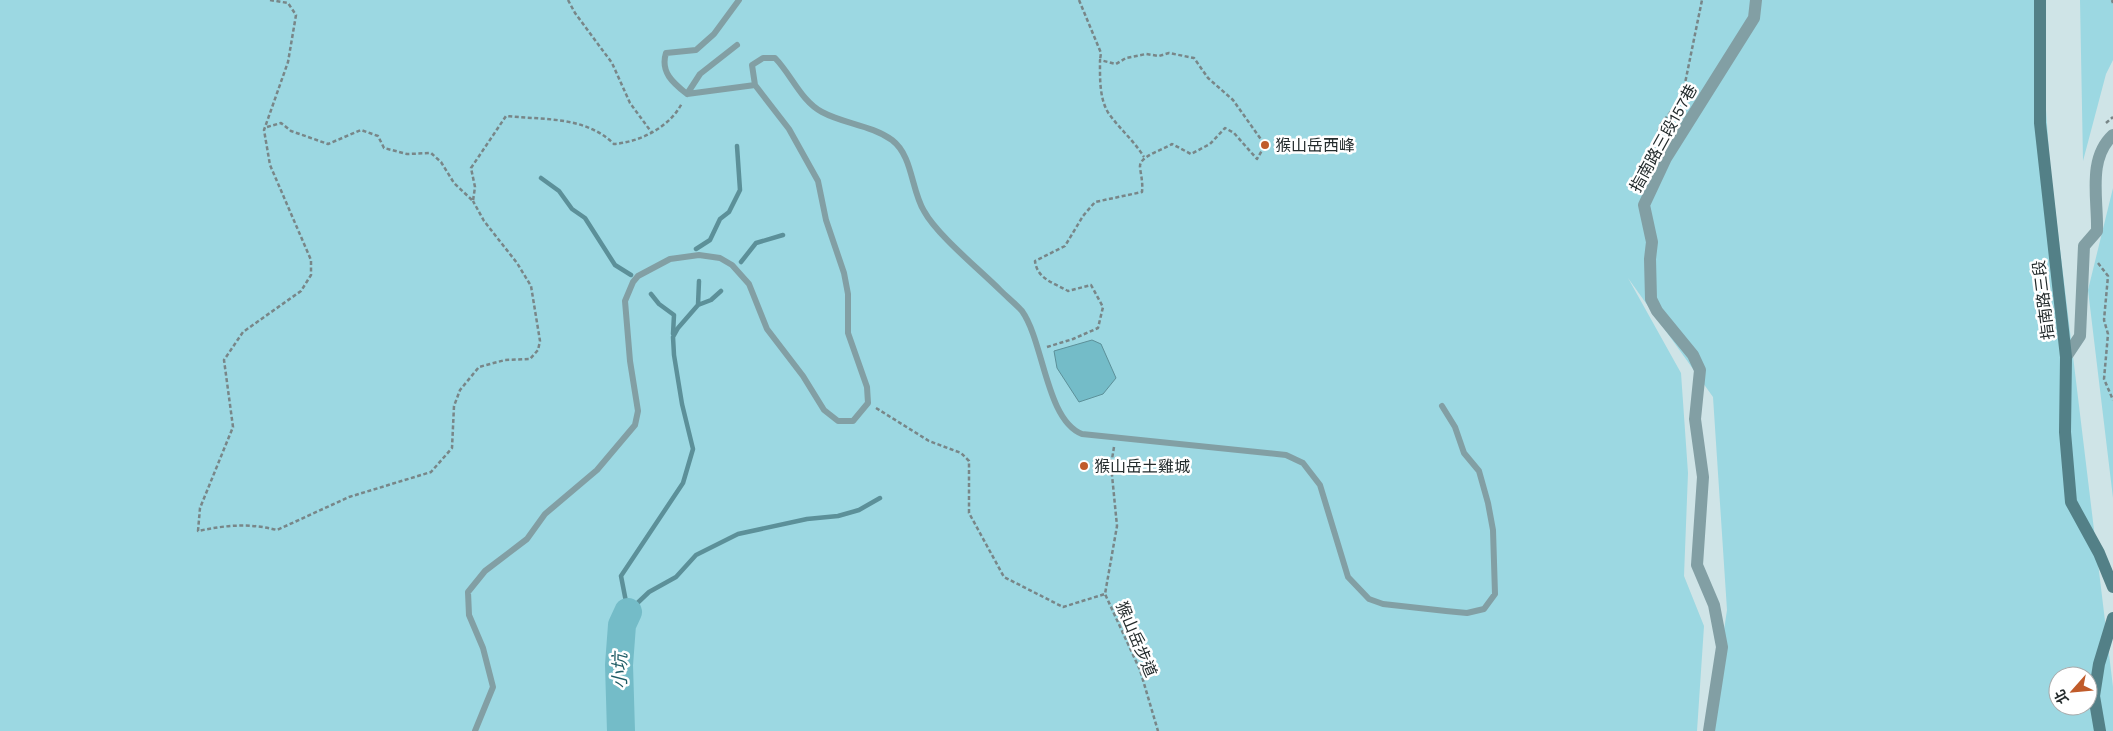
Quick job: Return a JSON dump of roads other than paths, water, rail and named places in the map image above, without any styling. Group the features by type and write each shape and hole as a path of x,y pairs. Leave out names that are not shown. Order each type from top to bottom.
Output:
{"street":[{"name":"指南路三段157巷","path":"1709,731 1722,647 1714,605 1697,565 1703,477 1695,419 1700,370 1693,355 1657,311 1651,299 1650,259 1652,242 1644,205 1666,158 1754,18 1756,0"},
{"name":"指南路三段","path":"2040,0 2040,123 2042,156 2066,357 2065,432 2070,502 2099,553 2113,587"},
{"path":"2066,357 2080,336 2084,246 2097,231 2095,175 2104,144 2113,135"},
{"path":"2100,731 2094,696 2099,664 2113,618"}],"lane":[{"path":"739,0 714,34 696,50 666,53 663,62 670,81 687,94 755,85"},
{"path":"687,94 700,74 737,45"},
{"path":"475,731 493,687 483,648 469,615 468,592 485,571 527,539 545,514 597,470 635,426 638,411 630,361 625,301 633,282 638,276 670,259 699,255 720,258 732,265 744,276 767,329 803,376 824,410 838,421 853,421 868,403 867,387 848,333 848,294 844,273 826,220 818,181 789,129 755,85 752,65 763,58 775,58 808,101 820,111 872,129 892,140 902,150 924,212 941,232 1022,311 1034,336 1055,403 1070,426 1082,434 1286,454 1303,463 1320,484 1348,578 1368,599 1383,604 1467,612 1484,609 1496,594 1493,530 1479,471 1464,453 1455,427 1442,406"}],"waterway":[{"path":"696,249 710,240 720,219 729,212 740,190 737,146"},
{"path":"541,178 559,191 572,209 585,218 615,265 631,275"},
{"path":"741,262 756,243 783,235"},
{"path":"698,305 699,281"},
{"path":"628,612 621,576 683,483 693,449 682,404 673,337 678,328 698,305 711,300 721,291"},
{"path":"651,294 659,304 674,315 673,334"},
{"path":"628,612 649,592 676,577 696,555 738,534 807,519 838,516 859,510 880,498"},
{"name":"小坑","path":"621,731 619,665 622,625 628,612"}],"place":[{"name":"猴山岳西峰","path":"1265,145"},
{"name":"猴山岳土雞城","path":"1084,466"}]}
